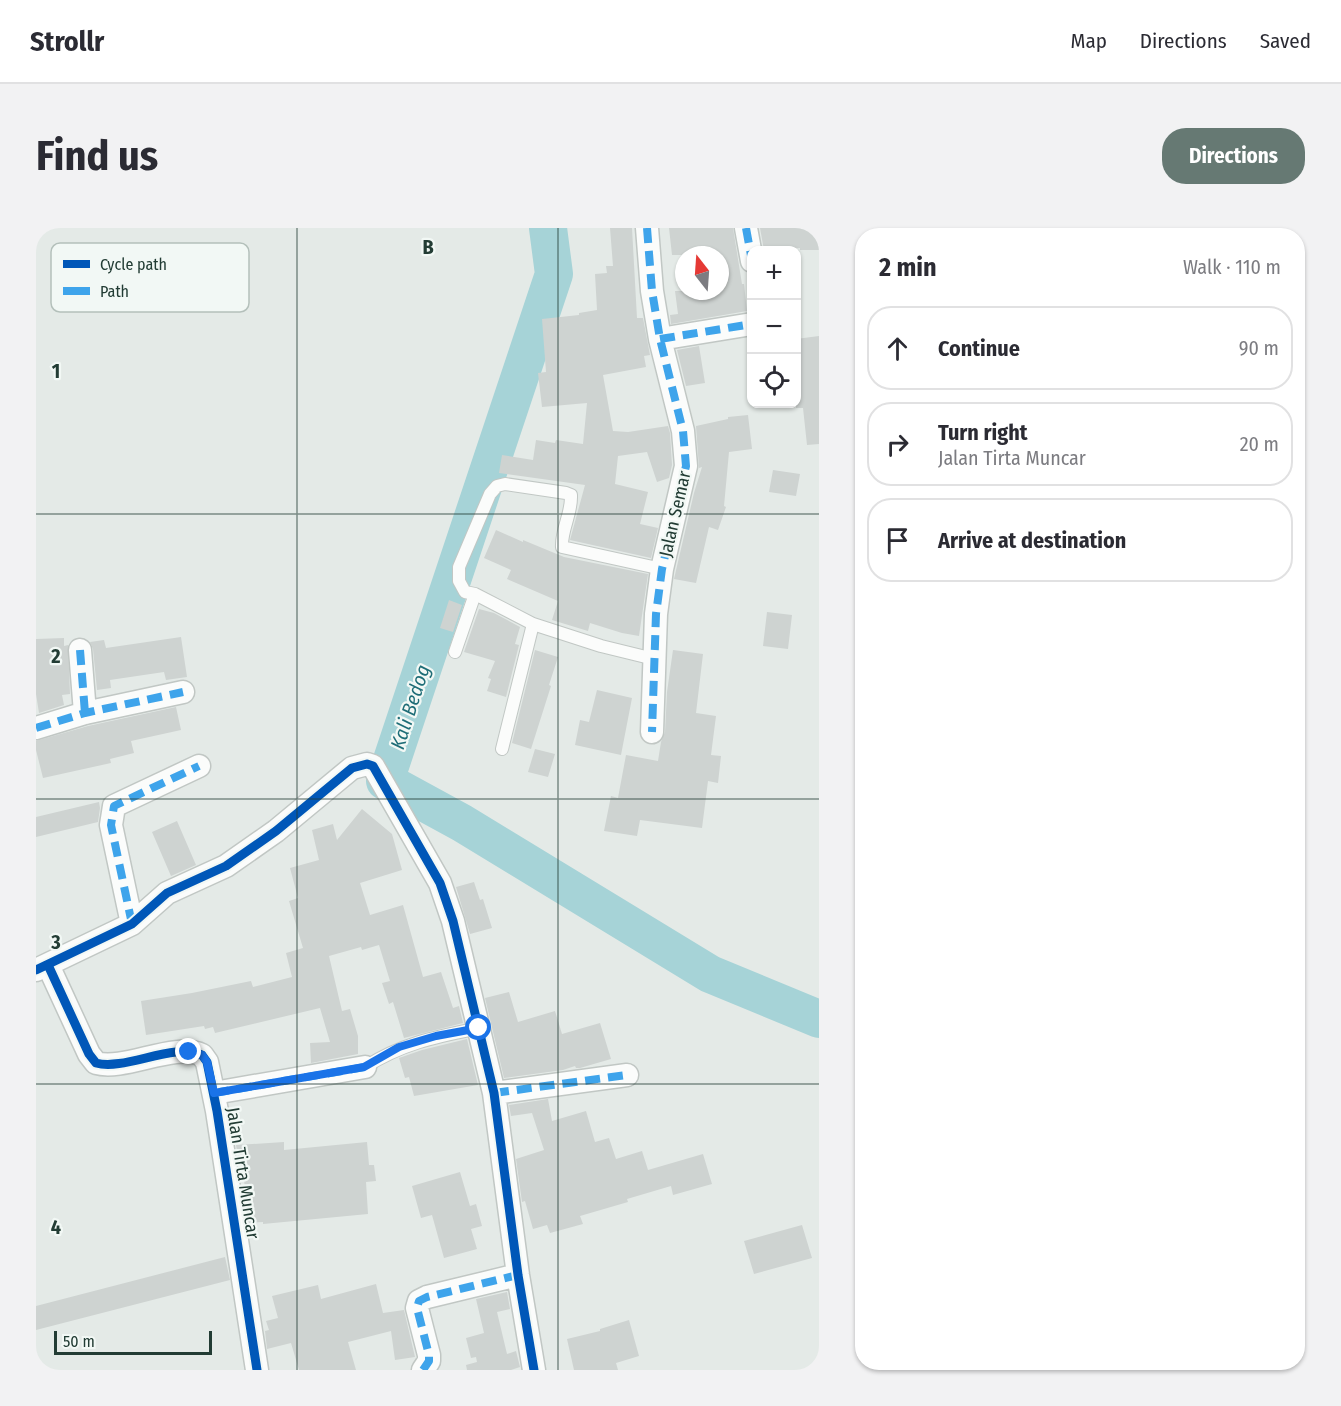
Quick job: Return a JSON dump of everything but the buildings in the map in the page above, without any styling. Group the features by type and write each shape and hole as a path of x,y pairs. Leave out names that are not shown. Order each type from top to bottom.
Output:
{"street":[{"name":"Jalan Semar","path":"647,228 652,291 660,339 683,431 686,466 662,569 654,659 652,732"},
{"path":"746,228 749,246"},
{"path":"660,339 747,325"},
{"path":"80,650 85,713"},
{"path":"36,728 85,713 183,692"},
{"path":"42,967 132,924 167,893 226,866 252,850 344,773 367,764 373,766 440,883 453,921 494,1093 518,1275 534,1370"},
{"path":"132,924 111,825 114,806 199,766"},
{"name":"Jalan Tirta Muncar","path":"42,967 96,1063 110,1064 174,1053 196,1053 202,1055 207,1062 214,1093 257,1370"},
{"path":"214,1093 364,1067"},
{"path":"494,1093 627,1074"},
{"path":"423,1370 429,1361 429,1355 417,1308 418,1301 518,1275"}],"lane":[{"path":"654,659 601,646 533,624 475,594 465,592 459,581 459,567 489,494 496,486 505,484 571,495 572,508 562,538 562,547 662,569"},
{"path":"455,652 475,594"},
{"path":"502,749 533,624"},
{"path":"364,1067 399,1047 436,1036 479,1028"}],"waterway":[{"name":"Kali Bedog","path":"548,228 554,274 385,781 462,823 710,974 819,1019"}],"marked path":[{"path":"647,228 652,291 660,339 683,431 686,466 662,569 656,614 652,732"},
{"path":"746,228 749,246"},
{"path":"660,339 747,325"},
{"path":"80,650 85,713"},
{"path":"36,728 85,713 183,692"},
{"path":"132,924 111,825 114,806 199,766"},
{"path":"214,1093 365,1067"},
{"path":"494,1093 627,1075"},
{"path":"423,1370 429,1361 429,1355 417,1308 419,1301 427,1297 518,1275"}],"cycle path":[{"path":"36,970 132,924 167,893 226,866 276,831 352,768 367,764 373,766 440,883 453,921 494,1093 518,1275 534,1370"},
{"path":"48,965 89,1054 96,1063 121,1063 178,1052 202,1055 207,1062 217,1111 257,1370"}],"route":[{"path":"189,1052 202,1055 207,1062 214,1093 364,1067 399,1047 436,1036 479,1028"}]}
